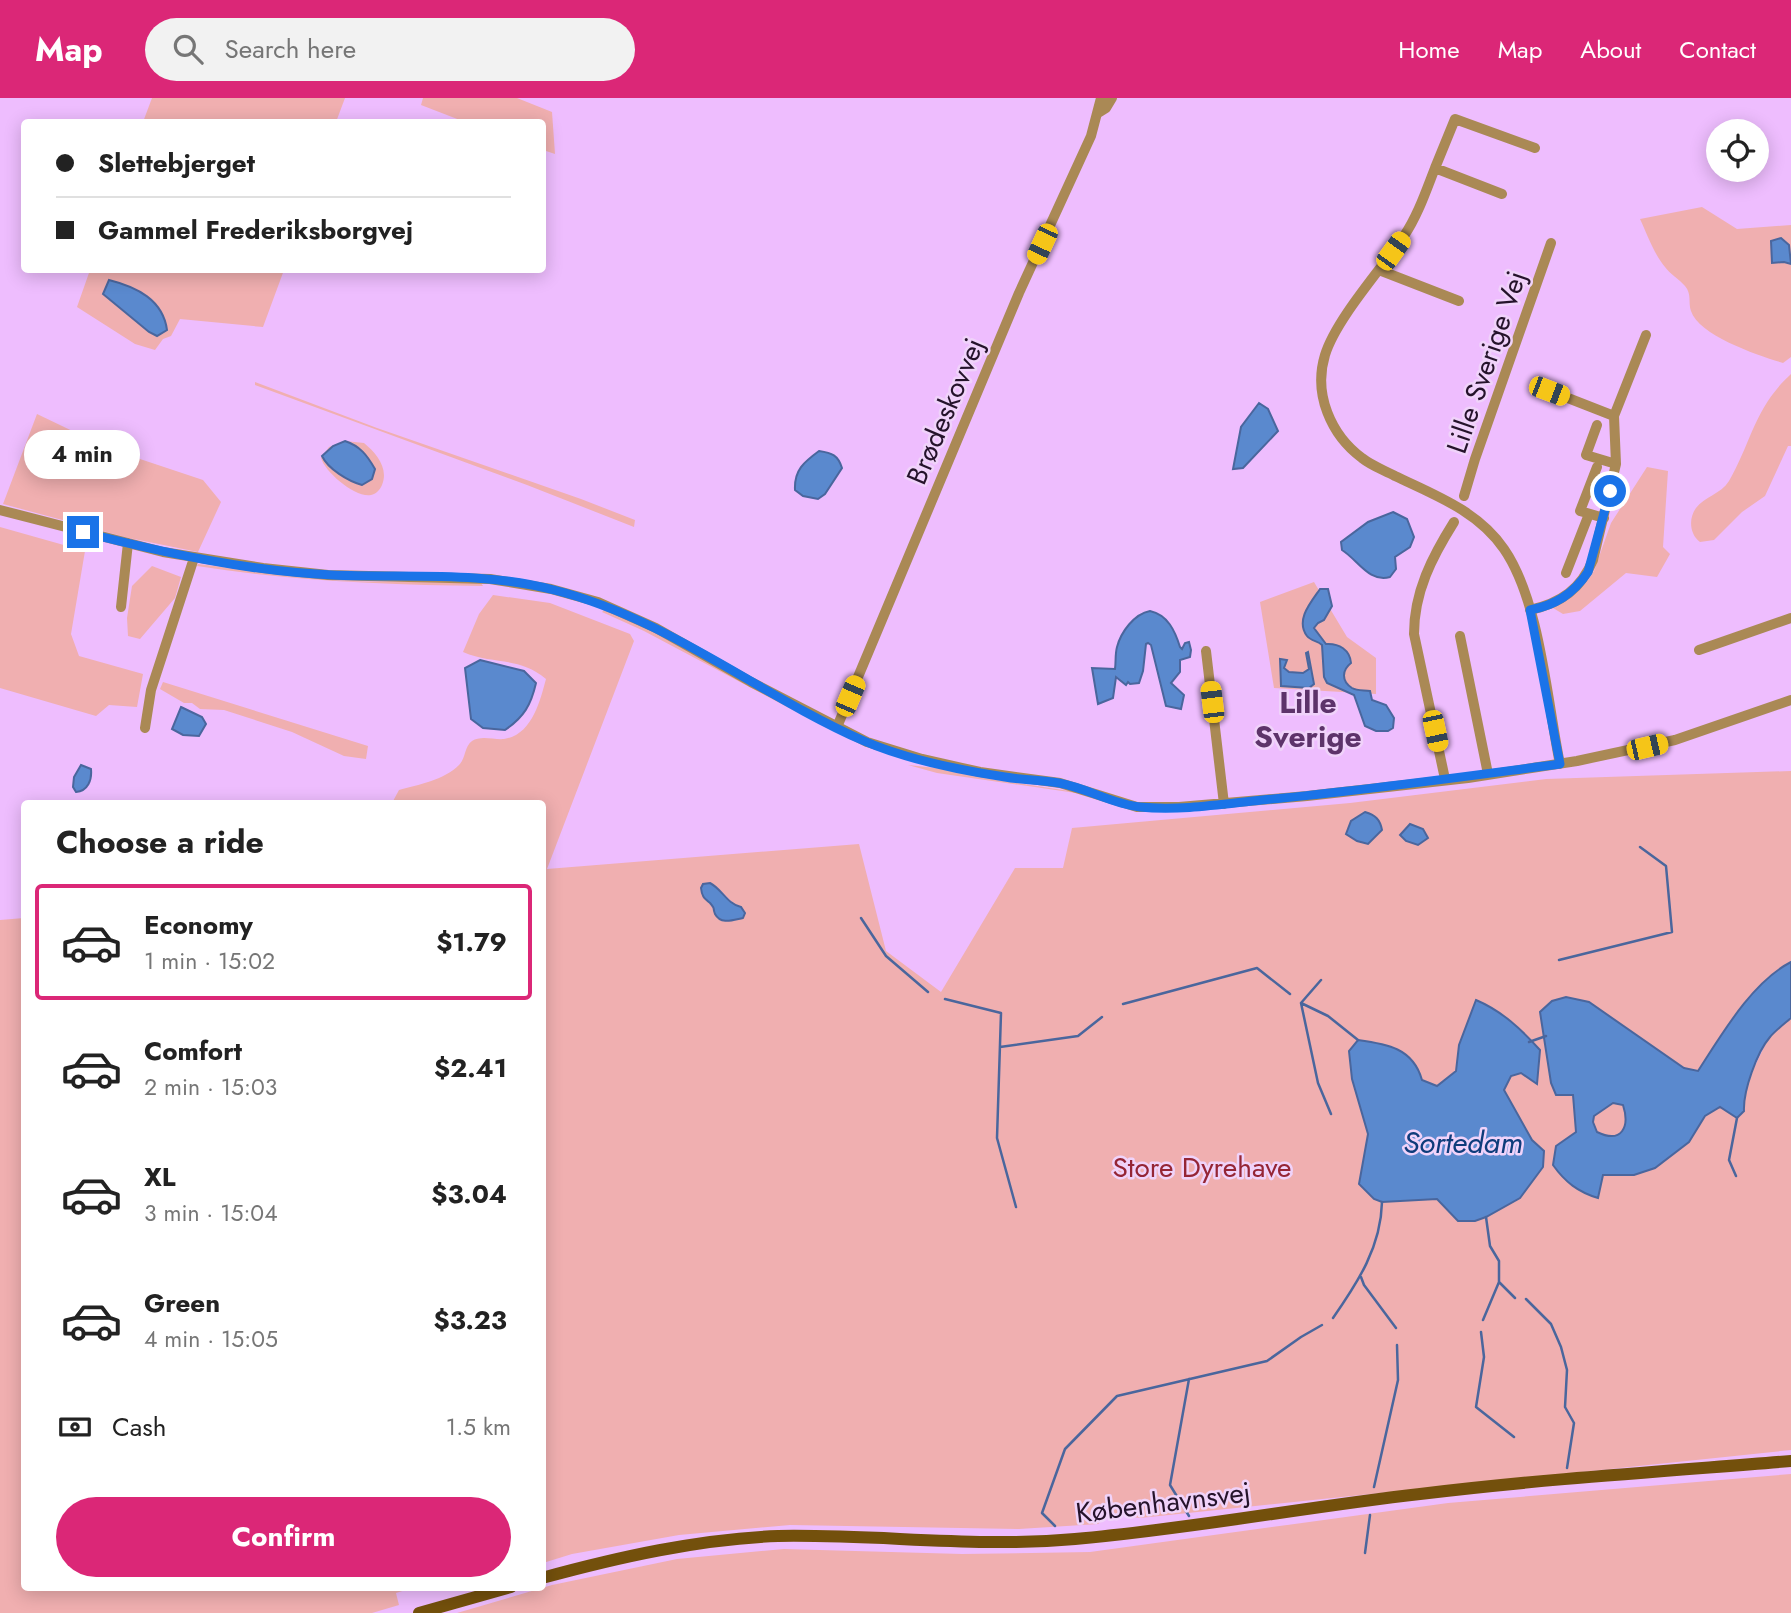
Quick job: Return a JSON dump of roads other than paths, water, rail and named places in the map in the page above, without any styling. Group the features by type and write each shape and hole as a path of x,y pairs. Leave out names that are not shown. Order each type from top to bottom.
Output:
{"main road":[{"name":"Københavnsvej","path":"546,1577 655,1552 723,1541 816,1536 940,1541 1072,1539 1422,1494 1791,1461"},
{"path":"419,1613 497,1591"}],"street":[{"name":"Brødeskovvej","path":"837,727 1019,293 1091,136 1101,98"},
{"name":"Brødeskovvej","path":"1098,113 1112,98"},
{"path":"1535,148 1455,119 1406,233 1336,331 1325,354 1321,377 1325,405 1332,425 1347,445 1364,460 1452,503 1480,522 1512,562 1530,610 1560,764"},
{"path":"1436,168 1502,194"},
{"name":"Lille Sverige Vej","path":"1464,496 1551,243"},
{"path":"1379,270 1459,300"},
{"path":"1530,610 1560,601 1580,584 1593,560 1616,464 1614,416 1646,335"},
{"path":"1549,391 1614,416"},
{"path":"1597,425 1586,455 1616,464"},
{"path":"1597,467 1580,511 1604,518"},
{"path":"0,510 128,544 194,558 328,575 490,579 551,589 598,602 656,628 867,742 922,759 1004,777 1060,783 1127,805 1157,808 1224,804 1560,764 1675,740 1791,700"},
{"path":"1566,573 1588,514"},
{"path":"1445,779 1414,634 1414,611 1423,580 1438,547 1454,522"},
{"path":"121,607 128,544"},
{"path":"145,728 151,691 194,558"},
{"path":"1699,650 1791,618"},
{"path":"1460,636 1488,774"},
{"path":"1206,651 1224,804"}],"water":[{"path":"1781,238 1789,245 1791,264 1772,263 1771,241"},
{"path":"109,280 147,296 160,311 167,330 157,336 149,332 103,294"},
{"path":"1259,403 1268,409 1278,431 1243,468 1233,469 1241,427"},
{"path":"345,441 363,452 375,469 372,479 362,485 339,474 322,456 333,446"},
{"path":"819,451 834,455 842,468 825,494 818,499 803,496 795,490 795,483 801,467"},
{"path":"1393,512 1407,519 1414,537 1410,547 1395,557 1396,569 1390,577 1376,577 1342,550 1341,542 1368,522"},
{"path":"1320,589 1328,589 1332,606 1324,620 1314,628 1326,644 1339,646 1348,654 1351,663 1344,676 1348,685 1356,690 1370,691 1372,700 1386,705 1394,718 1393,728 1388,731 1376,731 1365,726 1354,695 1327,683 1324,677 1322,645 1307,636 1303,624 1306,611"},
{"path":"1150,611 1166,620 1182,649 1185,643 1189,642 1190,657 1180,660 1180,672 1171,683 1184,695 1181,709 1166,706 1151,645 1148,643 1139,683 1128,682 1126,685 1116,677 1113,698 1098,704 1092,668 1115,669 1117,647 1125,630 1139,616"},
{"path":"1308,652 1314,684 1309,688 1281,686 1280,659 1287,660 1284,668 1289,672 1303,673 1309,669"},
{"path":"480,660 524,671 536,683 526,710 505,730 483,728 471,719 465,668"},
{"path":"181,707 202,717 206,724 199,736 183,735 172,729"},
{"path":"81,765 91,769 91,777 86,787 76,792 73,787 74,777"},
{"path":"1365,812 1376,818 1382,830 1368,844 1346,834 1351,821"},
{"path":"1410,824 1423,829 1428,838 1418,845 1406,841 1400,835"},
{"path":"710,883 732,903 741,907 745,913 743,918 720,920 701,891 703,884"},
{"name":"Sortedam","path":"1791,962 1791,1018 1777,1029 1760,1052 1748,1083 1744,1111 1737,1118 1720,1107 1705,1116 1689,1142 1655,1168 1634,1175 1603,1175 1598,1198 1572,1186 1562,1176 1553,1165 1556,1146 1576,1132 1573,1095 1556,1095 1551,1083 1540,1012 1552,1001 1566,997 1589,1002 1684,1068 1698,1071 1739,1010 1763,982","holes":["1613,1103 1623,1105 1625,1120 1622,1131 1613,1136 1597,1132 1594,1116"]},
{"name":"Sortedam","path":"1476,1000 1511,1021 1540,1050 1537,1084 1521,1073 1511,1076 1504,1090 1532,1140 1544,1151 1543,1167 1520,1198 1475,1221 1458,1221 1437,1199 1382,1202 1374,1199 1359,1184 1368,1134 1352,1079 1349,1051 1358,1040 1398,1049 1412,1061 1422,1080 1437,1086 1456,1071 1459,1045"}],"waterway":[{"path":"1559,960 1672,932 1666,866 1640,847"},
{"path":"861,918 886,956 928,992"},
{"path":"1123,1004 1257,968 1290,994"},
{"path":"1301,1003 1321,980"},
{"path":"945,999 1001,1013 997,1138 1016,1207"},
{"path":"1301,1003 1318,1083 1331,1114"},
{"path":"1301,1003 1328,1016 1358,1040"},
{"path":"1000,1047 1078,1036 1102,1017"},
{"path":"1529,1042 1546,1036"},
{"path":"1736,1176 1729,1160 1737,1118"},
{"path":"1333,1318 1373,1249 1382,1202"},
{"path":"1483,1320 1499,1282 1499,1261 1490,1246 1486,1217"},
{"path":"1361,1277 1396,1328"},
{"path":"1499,1282 1515,1298"},
{"path":"1526,1299 1551,1324 1567,1370 1565,1407 1574,1423 1567,1468"},
{"path":"1055,1526 1042,1513 1065,1449 1117,1396 1267,1361 1322,1325"},
{"path":"1481,1332 1484,1357 1476,1407 1514,1437"},
{"path":"1374,1487 1398,1380 1397,1345"},
{"path":"1189,1379 1170,1485 1189,1516"},
{"path":"1365,1553 1370,1515"}],"district":[{"name":"Lille Sverige","path":"1308,720"}],"park label":[{"name":"Store Dyrehave","path":"1202,1167"}]}
